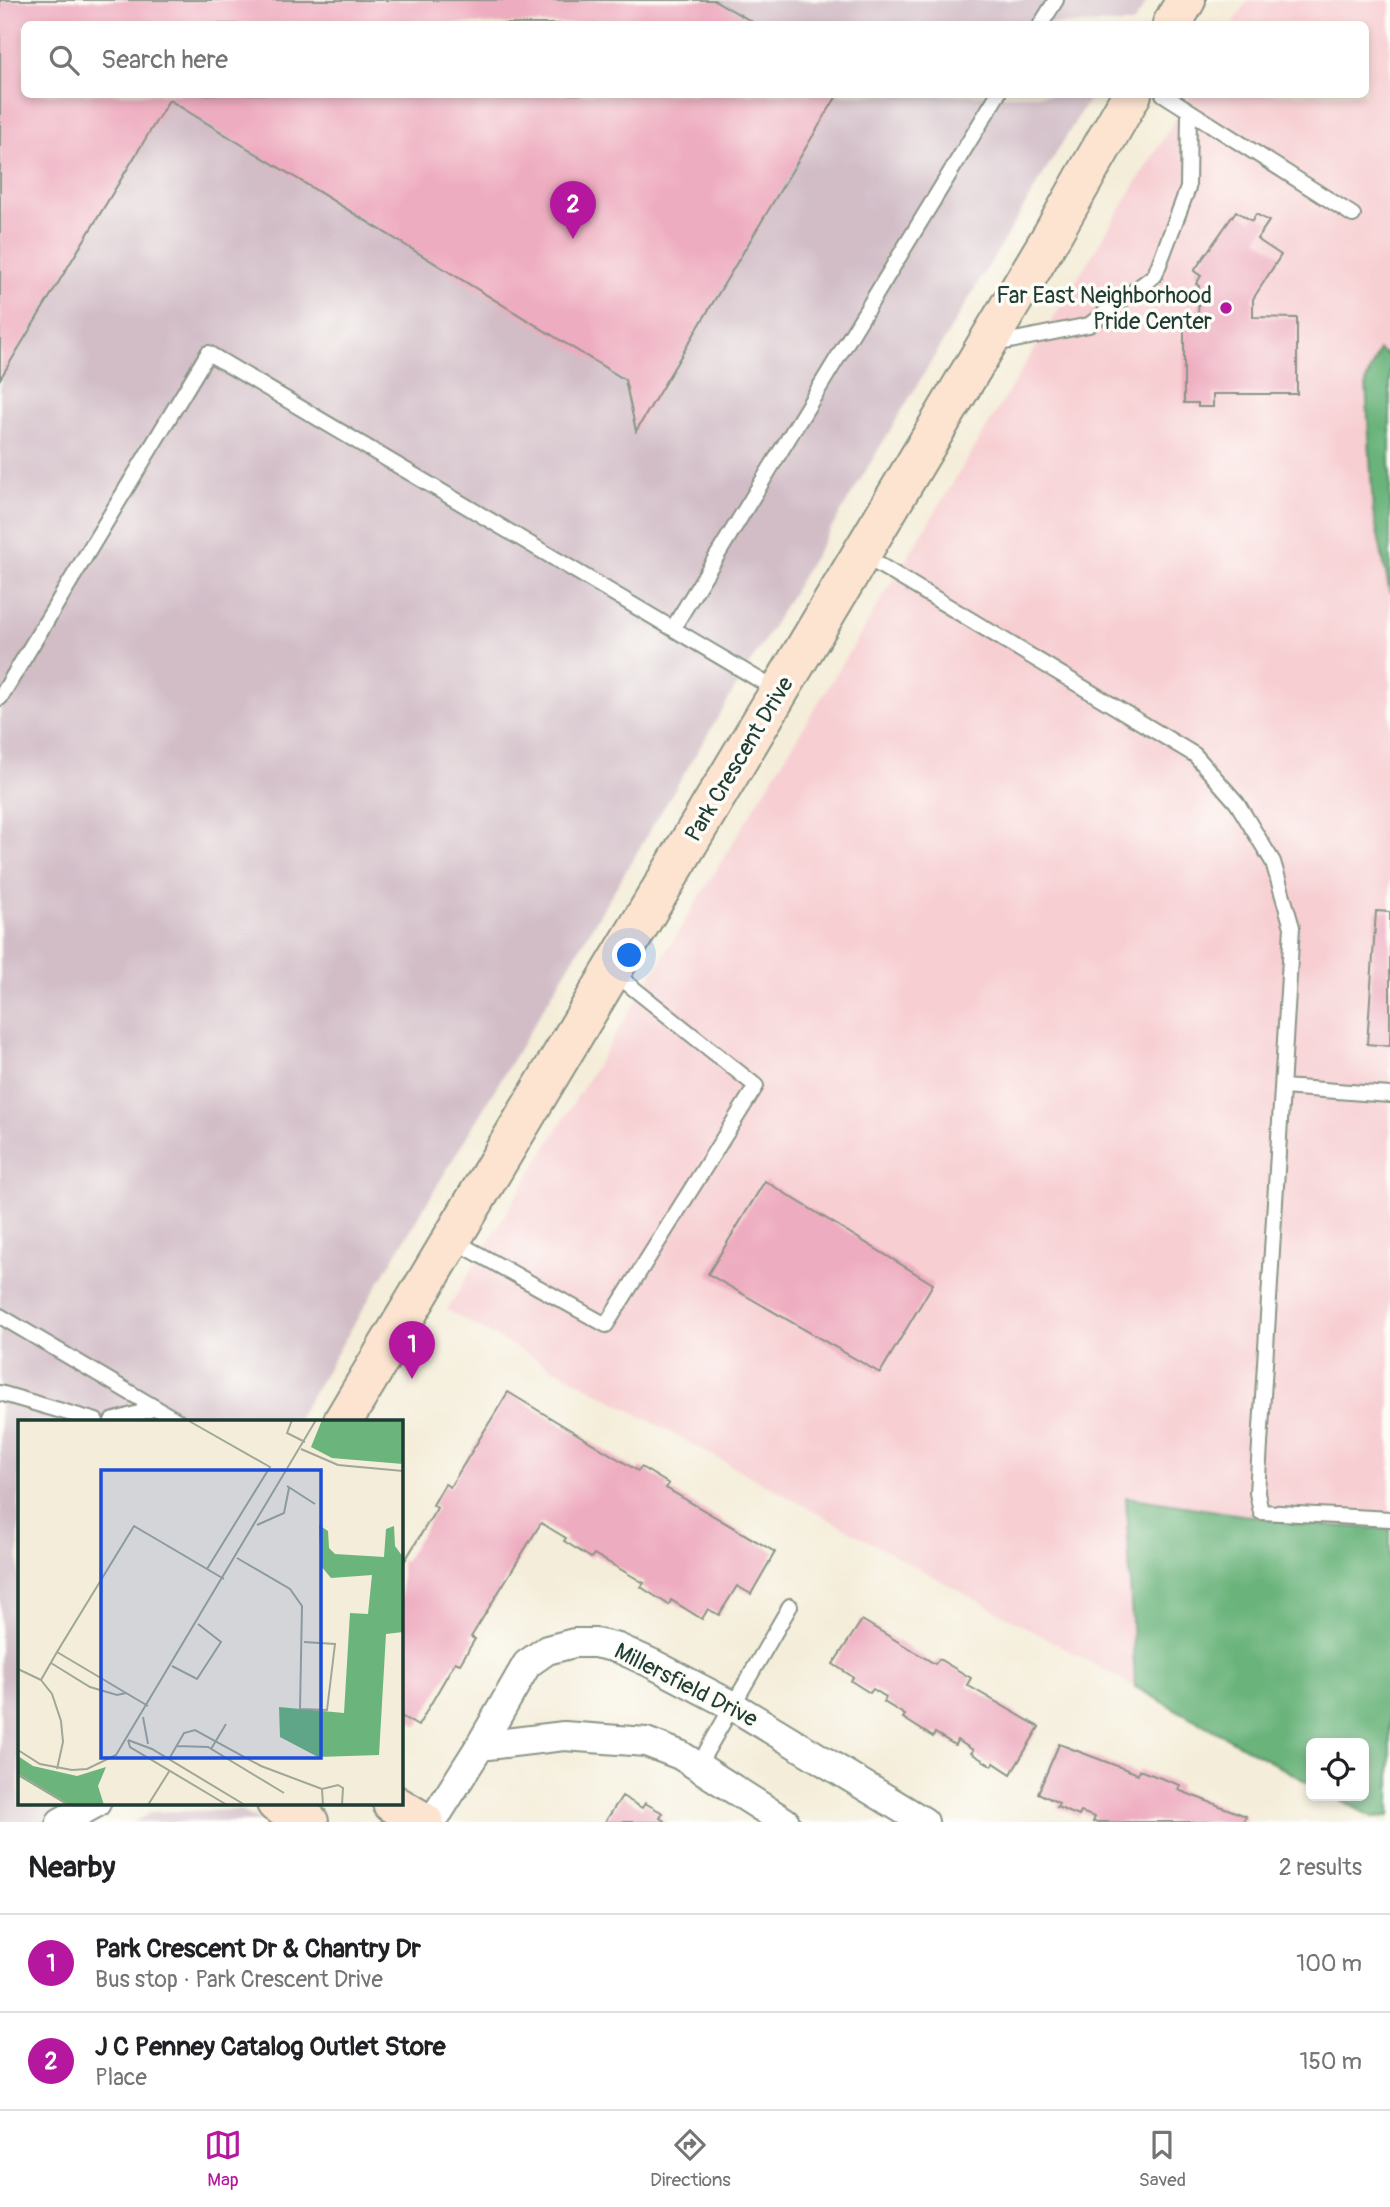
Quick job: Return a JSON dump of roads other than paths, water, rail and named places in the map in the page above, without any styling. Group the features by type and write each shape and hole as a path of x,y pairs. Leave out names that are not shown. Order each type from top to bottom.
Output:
{"street":[{"path":"1174,21 1186,0"},
{"name":"Park Crescent Drive","path":"344,1420 987,345 1130,98"},
{"name":"Millersfield Drive","path":"432,1822 527,1664 547,1650 574,1643 595,1643 618,1648 733,1706 924,1822"},
{"path":"480,1746 564,1736 646,1742 680,1755 785,1822"},
{"path":"61,1822 94,1804"},
{"path":"277,1804 309,1822"},
{"path":"394,1804 424,1822"}],"lane":[{"path":"1043,21 1056,0"},
{"path":"673,628 996,98"},
{"path":"1169,98 1353,215"},
{"path":"987,345 1089,325 1155,275 1188,188 1189,111"},
{"path":"0,698 208,353 780,691"},
{"path":"862,554 1195,755 1237,803 1273,862 1292,927 1257,1493 1261,1512 1390,1519"},
{"path":"452,1240 607,1325 756,1086 612,971"},
{"path":"1283,1087 1390,1095"},
{"path":"0,1316 176,1420"},
{"path":"0,1393 93,1420"},
{"path":"115,1420 156,1408"},
{"path":"698,1766 790,1606"}],"place":[{"name":"J C Penney Catalog Outlet Store","path":"573,239"},
{"name":"Far East Neighborhood Pride Center","path":"1226,308"},
{"name":"Park Crescent Dr & Chantry Dr","path":"412,1379"}]}
